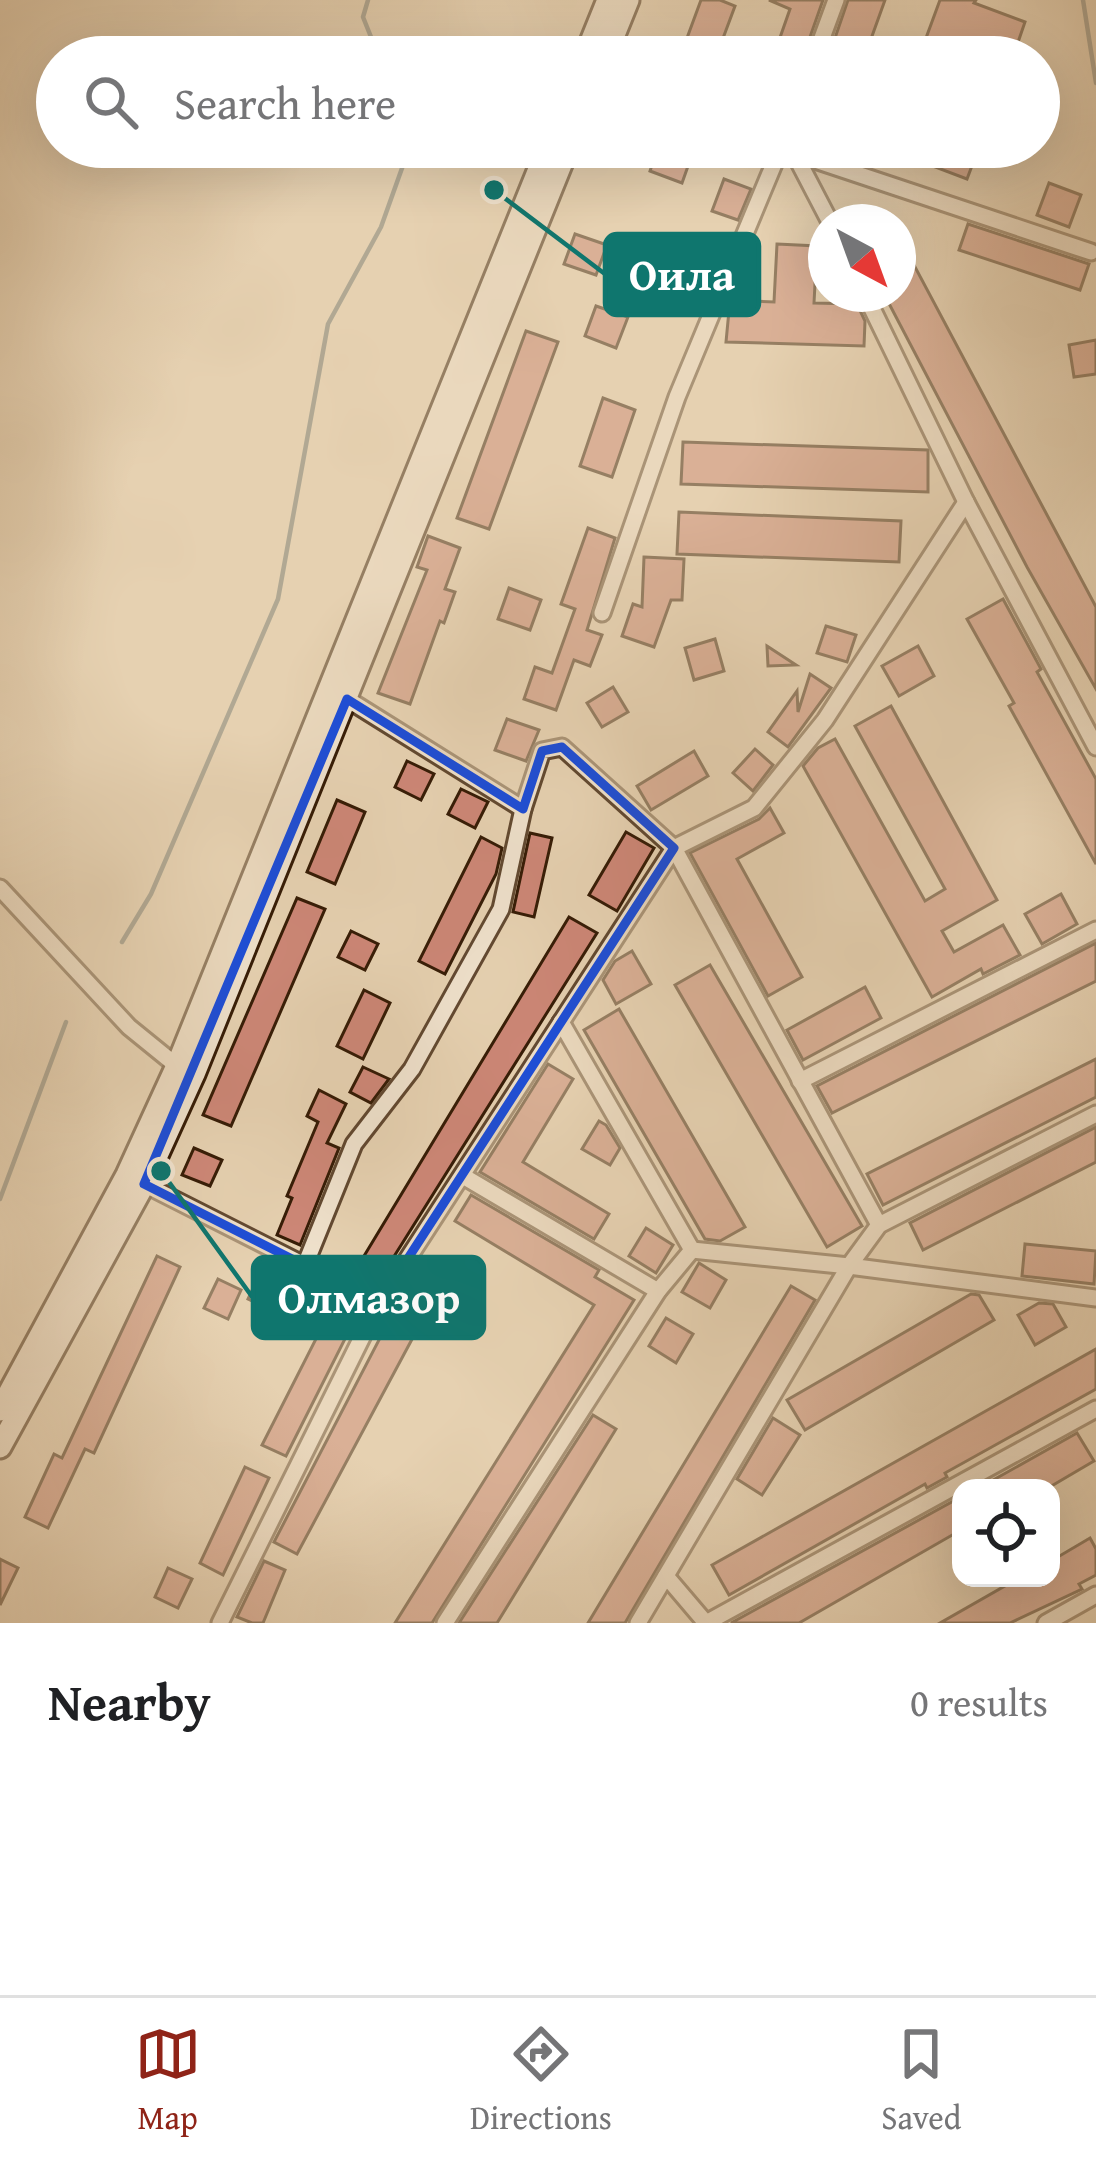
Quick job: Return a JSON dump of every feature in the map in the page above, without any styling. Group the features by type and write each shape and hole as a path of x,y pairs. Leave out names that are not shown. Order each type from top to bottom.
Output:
{"main road":[{"path":"593,36 608,0"},
{"path":"618,36 628,0"},
{"path":"0,1410 128,1175 177,1066 540,168"},
{"path":"0,1447 144,1184 194,1074 560,168"}],"street":[{"path":"823,36 836,0"},
{"path":"602,613 676,397 779,168"},
{"path":"799,168 820,204"},
{"path":"844,168 1091,252"},
{"path":"874,312 966,502 1096,747"},
{"path":"220,1623 379,1304 674,848 754,808 825,720 966,502"},
{"path":"347,698 523,809"},
{"path":"304,1265 354,1144 412,1069 501,909 523,809 542,751 562,747 674,848 879,1226"},
{"path":"0,888 129,1027 177,1066"},
{"path":"800,1081 1096,931"},
{"path":"560,1022 692,1250"},
{"path":"638,1623 849,1266 879,1226 1096,1114"},
{"path":"463,1177 658,1291"},
{"path":"144,1184 379,1304"},
{"path":"692,1250 1096,1298"},
{"path":"445,1623 658,1291 692,1250"},
{"path":"666,1576 706,1623 1096,1409"},
{"path":"1046,1623 1096,1594"}],"highlighted area":[{"path":"347,699 523,809 542,751 562,747 674,848 379,1303 144,1184"}],"building":[{"path":"701,0 735,6 724,36 688,36"},
{"path":"769,0 823,0 810,36 781,36 790,9"},
{"path":"848,0 885,0 872,36 836,36"},
{"path":"940,0 976,0 974,3 1025,22 1020,36 927,36"},
{"path":"651,168 687,168 682,183"},
{"path":"938,168 971,168 967,179"},
{"path":"724,179 751,189 738,220 712,211"},
{"path":"1049,183 1081,195 1069,227 1037,215"},
{"path":"968,224 1089,264 1080,290 959,250"},
{"path":"575,234 607,245 596,275 564,264"},
{"path":"777,244 808,246 808,312 861,312 864,346 726,342 730,300 774,302"},
{"path":"916,269 1096,607 1096,689 893,312 916,312"},
{"path":"596,306 628,317 616,348 585,336"},
{"path":"526,331 558,342 489,529 457,518"},
{"path":"1096,340 1096,374 1074,377 1069,345"},
{"path":"603,398 635,410 612,477 580,466"},
{"path":"683,442 928,450 928,492 681,484"},
{"path":"679,512 901,521 899,562 677,554"},
{"path":"588,528 615,538 587,630 602,635 590,666 574,660 556,710 524,699 535,667 552,673 575,609 561,604"},
{"path":"428,536 460,548 445,589 455,592 410,704 378,693 427,570 417,567"},
{"path":"644,557 684,559 682,600 671,600 654,647 622,636 633,604 642,607"},
{"path":"509,588 541,600 530,630 498,619"},
{"path":"1003,599 1096,779 1096,864 967,619"},
{"path":"826,626 856,635 847,662 817,653"},
{"path":"715,639 724,671 694,680 685,648"},
{"path":"767,646 796,665 768,666"},
{"path":"918,646 934,676 899,696 882,666"},
{"path":"810,674 831,688 788,747 768,732 797,691 798,712"},
{"path":"613,687 628,712 602,727 587,703"},
{"path":"891,706 997,900 942,931 954,952 1003,925 1020,955 983,974 981,969 932,997 803,766 818,748 835,739 925,901 945,889 855,726"},
{"path":"507,719 539,730 526,761 495,750"},
{"path":"755,749 773,765 753,791 733,773"},
{"path":"694,751 708,776 651,810 637,786"},
{"path":"407,761 434,774 421,800 395,787"},
{"path":"461,789 488,802 475,828 448,814"},
{"path":"337,800 365,812 335,884 307,872"},
{"path":"770,808 784,833 737,859 802,977 768,996 690,853 759,819"},
{"path":"626,832 654,848 617,911 589,895"},
{"path":"530,833 552,838 534,917 513,912"},
{"path":"481,837 502,848 496,874 445,974 419,961"},
{"path":"1061,894 1077,924 1042,944 1025,914"},
{"path":"297,898 325,909 231,1126 203,1115"},
{"path":"569,917 597,933 383,1274 361,1261"},
{"path":"351,931 378,944 365,970 338,957"},
{"path":"1096,943 1096,981 832,1113 817,1086"},
{"path":"632,951 651,984 616,1004 603,980 615,961"},
{"path":"710,965 862,1226 827,1247 675,985"},
{"path":"865,987 881,1018 803,1060 787,1030"},
{"path":"364,990 390,1003 363,1059 337,1046"},
{"path":"619,1009 745,1227 720,1241 705,1239 584,1030"},
{"path":"1096,1059 1096,1097 883,1205 867,1174"},
{"path":"548,1064 573,1079 523,1162 609,1214 594,1239 480,1172"},
{"path":"363,1067 389,1079 371,1103 350,1092"},
{"path":"319,1090 346,1104 327,1143 339,1148 300,1245 277,1235 292,1198 287,1196 318,1122 307,1116"},
{"path":"599,1121 620,1148 610,1165 582,1149"},
{"path":"1096,1127 1096,1162 923,1250 910,1223"},
{"path":"194,1148 222,1160 210,1186 182,1175"},
{"path":"471,1195 599,1270 595,1277 634,1300 432,1623 395,1623 594,1305 455,1221"},
{"path":"646,1228 673,1245 656,1273 629,1256"},
{"path":"1025,1244 1096,1251 1094,1284 1022,1276"},
{"path":"157,1256 180,1267 94,1453 85,1449 48,1528 25,1517 54,1454 62,1458"},
{"path":"699,1263 726,1280 710,1308 682,1292"},
{"path":"261,1271 357,1315 286,1456 262,1445 319,1333 248,1299"},
{"path":"218,1279 241,1290 228,1319 204,1308"},
{"path":"407,1286 433,1300 297,1554 274,1542"},
{"path":"791,1286 815,1300 625,1623 588,1623"},
{"path":"971,1294 979,1295 994,1320 805,1430 787,1400"},
{"path":"1039,1303 1053,1304 1066,1327 1035,1345 1018,1315"},
{"path":"666,1318 693,1334 676,1363 649,1346"},
{"path":"1096,1349 1096,1389 945,1473 947,1477 927,1488 925,1484 729,1595 712,1565"},
{"path":"593,1415 616,1429 497,1623 459,1623"},
{"path":"773,1418 800,1435 762,1495 737,1479"},
{"path":"1077,1433 1094,1461 1060,1481 995,1479"},
{"path":"245,1467 269,1478 223,1575 200,1563"},
{"path":"952,1502 952,1535 799,1623 731,1623"},
{"path":"1090,1538 1096,1549 1096,1575 1079,1584 1082,1589 1010,1623 940,1623 1003,1587 1060,1587 1060,1556"},
{"path":"0,1559 18,1568 0,1605"},
{"path":"264,1561 285,1570 263,1623 252,1623 237,1617"},
{"path":"168,1568 192,1579 178,1608 155,1597"}],"waterway":[{"path":"368,0 363,17 371,36"},
{"path":"1083,0 1096,83"},
{"path":"122,942 151,894 278,599 328,324 381,227 402,168"},
{"path":"0,1199 66,1022"}],"place":[{"name":"Оила","path":"494,190"},
{"name":"Олмазор","path":"161,1171"}]}
